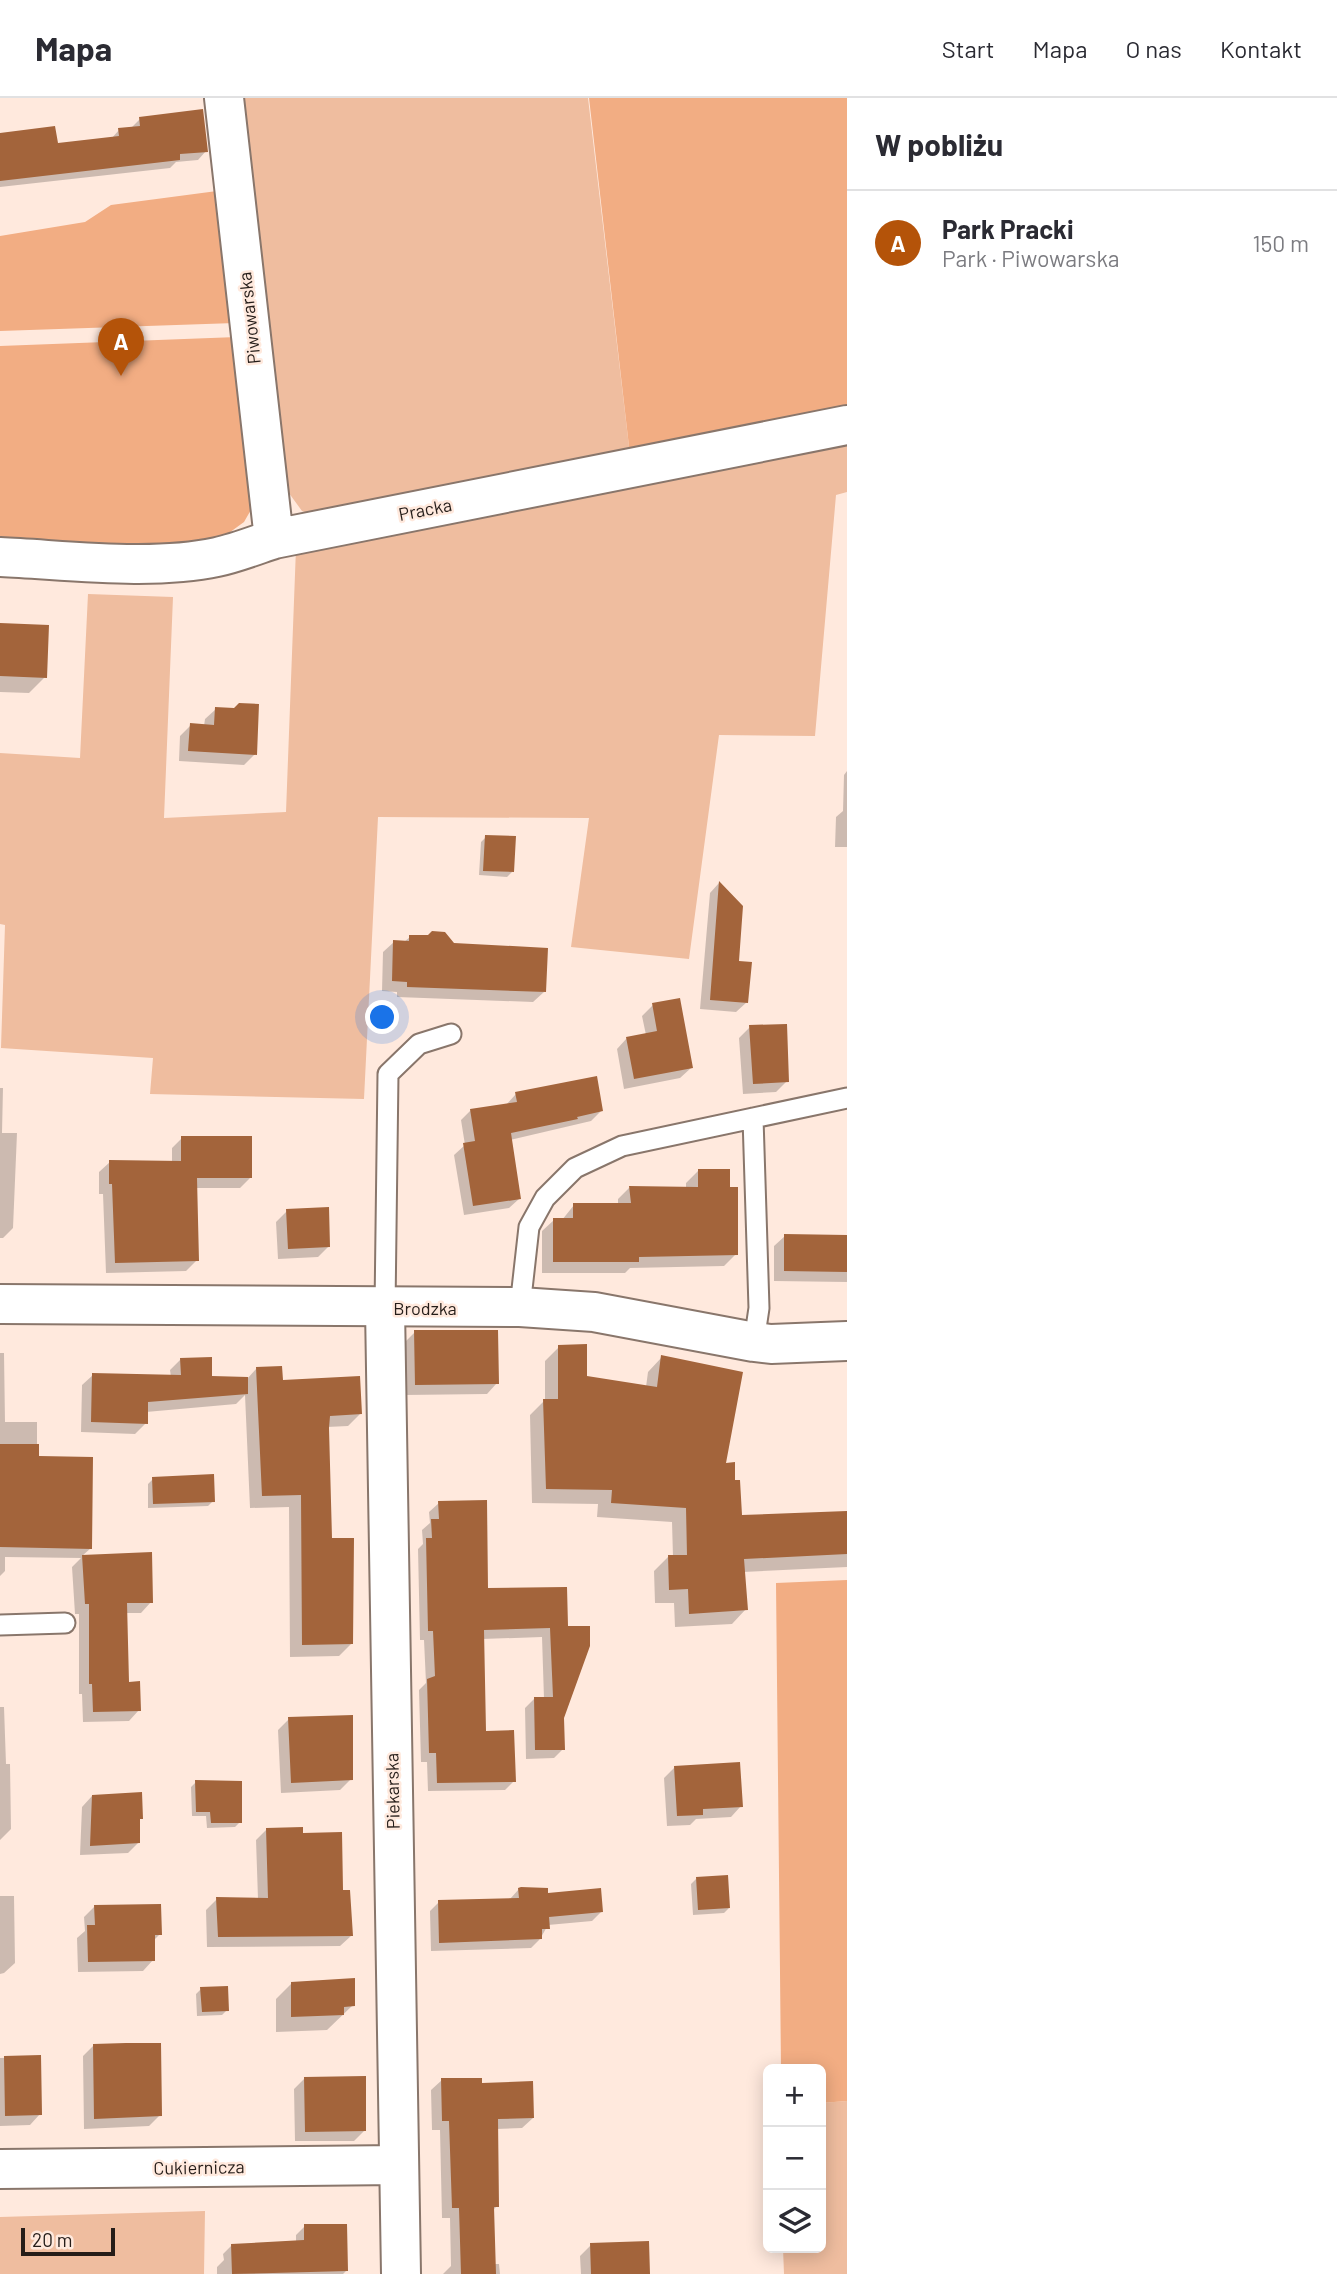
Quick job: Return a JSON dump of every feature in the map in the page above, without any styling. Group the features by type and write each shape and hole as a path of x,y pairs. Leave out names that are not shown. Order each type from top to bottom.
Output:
{"street":[{"name":"Piwowarska","path":"224,98 274,539"},
{"name":"Pracka","path":"0,557 167,562 217,557 274,539 847,425"},
{"name":"Brodzka","path":"0,1304 520,1307 594,1312 771,1344 847,1341"},
{"name":"Piekarska","path":"385,1308 401,2274"},
{"name":"Cukiernicza","path":"0,2169 398,2165"}],"lane":[{"path":"385,1308 388,1074 419,1044 451,1034"},
{"path":"520,1307 529,1227 544,1198 575,1168 622,1146 847,1098"},
{"path":"752,1118 759,1308 754,1342"},
{"path":"0,1625 65,1623"}],"shaded area":[{"path":"240,98 588,98 630,455 318,517 302,511 286,489"},
{"path":"589,98 847,98 847,412 630,455"},
{"path":"217,191 235,323 0,331 0,236 85,222 111,205"},
{"path":"237,337 256,501 244,522 222,538 191,545 129,548 0,542 0,346"},
{"path":"847,446 847,492 836,495 815,736 719,735 689,959 571,947 589,818 378,817 364,1099 150,1094 153,1058 1,1048 5,925 0,924 0,753 80,758 88,594 173,597 164,818 286,812 296,548 651,478"},
{"path":"847,1580 847,2101 826,2103 826,2064 781,2064 776,1583"},
{"path":"847,2101 847,2274 784,2274 783,2253 826,2253 826,2103"},
{"path":"205,2211 204,2274 0,2274 0,2217"}],"building":[{"path":"203,109 208,152 180,154 180,160 0,181 0,133 55,126 58,143 119,136 118,128 140,126 139,117"},
{"path":"0,623 49,625 47,678 0,676"},
{"path":"239,703 259,704 257,755 188,751 190,723 214,725 215,707 234,708"},
{"path":"485,835 516,836 514,872 483,871"},
{"path":"719,881 743,906 739,961 752,962 748,1003 710,1000"},
{"path":"432,931 445,932 454,943 548,948 546,992 407,987 407,982 392,981 393,940 409,941 409,935 428,935"},
{"path":"680,998 693,1068 634,1079 626,1037 657,1031 652,1003"},
{"path":"787,1024 789,1082 753,1084 749,1025"},
{"path":"597,1076 603,1111 511,1133 521,1199 473,1206 463,1143 475,1141 470,1109 517,1102 515,1092"},
{"path":"181,1136 252,1136 252,1178 197,1178 199,1261 115,1263 109,1160 181,1161"},
{"path":"698,1169 730,1169 730,1187 738,1187 738,1255 639,1257 639,1262 553,1262 553,1218 573,1218 573,1203 631,1203 629,1186 698,1187"},
{"path":"329,1207 330,1247 288,1249 286,1209"},
{"path":"784,1234 847,1235 847,1272 784,1271"},
{"path":"414,1330 498,1330 499,1384 415,1385"},
{"path":"587,1344 587,1376 657,1387 661,1355 743,1372 726,1463 735,1462 735,1480 740,1480 742,1515 847,1511 847,1554 744,1559 748,1610 689,1614 688,1589 669,1590 668,1555 687,1555 686,1508 611,1503 612,1490 546,1489 543,1399 558,1399 558,1345"},
{"path":"212,1357 212,1376 248,1377 248,1394 148,1402 148,1424 91,1422 92,1373 181,1375 180,1358"},
{"path":"282,1366 283,1380 360,1376 362,1414 330,1416 329,1428 332,1538 354,1538 353,1644 302,1645 301,1495 262,1496 256,1367"},
{"path":"0,1444 39,1444 39,1456 93,1457 92,1549 0,1547"},
{"path":"214,1474 215,1502 153,1504 152,1477"},
{"path":"487,1500 488,1588 567,1587 568,1626 590,1626 590,1646 564,1718 565,1750 535,1750 534,1697 553,1697 550,1628 484,1630 486,1731 514,1730 516,1782 437,1783 436,1753 429,1753 427,1679 435,1676 433,1631 428,1631 426,1538 432,1538 431,1519 439,1519 438,1501"},
{"path":"152,1552 153,1603 127,1603 129,1682 140,1681 141,1711 93,1712 92,1684 89,1684 89,1604 85,1604 82,1555"},
{"path":"353,1715 353,1780 291,1783 288,1717"},
{"path":"740,1762 743,1807 703,1809 703,1815 677,1816 674,1766"},
{"path":"195,1780 242,1781 242,1823 211,1823 210,1812 196,1812"},
{"path":"142,1792 140,1843 90,1846 92,1795"},
{"path":"303,1827 303,1833 342,1832 343,1890 350,1890 353,1936 218,1937 216,1897 268,1898 266,1828"},
{"path":"728,1875 730,1908 698,1910 696,1877"},
{"path":"518,1888 548,1888 548,1893 601,1888 603,1912 549,1917 550,1929 542,1929 542,1939 439,1943 438,1900 519,1898"},
{"path":"161,1904 162,1935 155,1935 155,1961 88,1962 87,1925 95,1925 94,1905"},
{"path":"355,1978 355,2006 344,2007 344,2015 291,2017 291,1982"},
{"path":"228,1986 229,2011 202,2012 200,1987"},
{"path":"161,2043 162,2116 94,2119 93,2044"},
{"path":"41,2055 42,2115 5,2116 4,2056"},
{"path":"366,2076 366,2131 305,2132 304,2077"},
{"path":"441,2078 482,2078 482,2083 533,2081 534,2118 498,2119 499,2207 494,2207 496,2274 461,2274 459,2208 452,2208 449,2121 442,2121"},
{"path":"304,2224 347,2224 348,2271 232,2274 231,2244 304,2240"},
{"path":"649,2241 650,2274 591,2274 590,2243"}],"place":[{"name":"Park Pracki","path":"121,376"}]}
